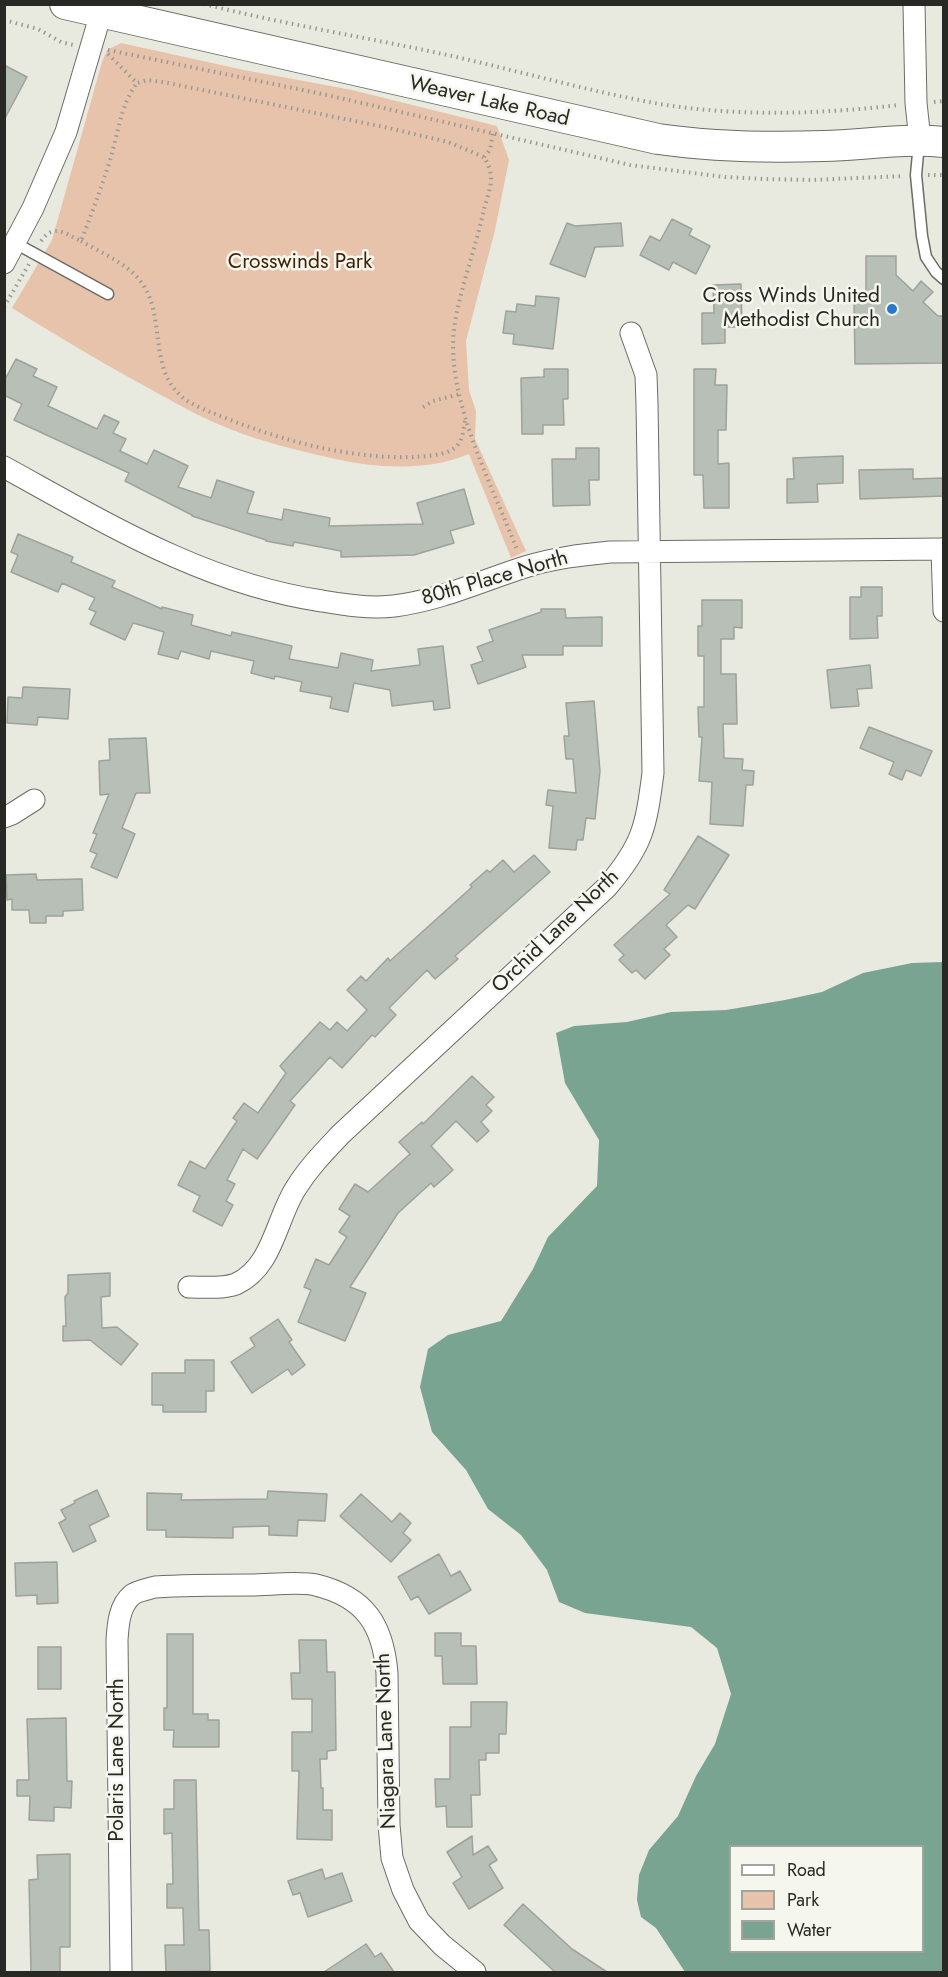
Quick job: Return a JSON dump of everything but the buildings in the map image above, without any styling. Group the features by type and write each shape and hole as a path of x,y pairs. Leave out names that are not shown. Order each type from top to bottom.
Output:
{"main road":[{"name":"Weaver Lake Road","path":"65,4 658,140 716,146 768,147 826,146 936,138"}],"street":[{"path":"915,4 916,103 936,138"},
{"path":"4,264 66,132 101,13"},
{"name":"Orchid Lane North","path":"189,1287 234,1285 254,1273 267,1252 295,1189 314,1162 349,1126 607,887 627,863 644,830 653,773 646,375 631,333"},
{"name":"80th Place North","path":"4,467 135,540 188,564 235,581 296,597 348,605 392,606 435,599 524,567 560,557 610,552 943,549"},
{"path":"943,549 944,611"},
{"path":"4,817 34,800"},
{"name":"Niagara Lane North","path":"173,1586 314,1584 345,1595 368,1613 380,1633 386,1651 389,1825 392,1858 403,1890 419,1921 442,1946 475,1972"},
{"name":"Polaris Lane North","path":"121,1972 118,1623 123,1608 133,1594 155,1587 173,1586"}],"lane":[{"path":"936,138 916,176 926,257 944,279"},
{"path":"15,243 108,294"}],"path":[{"path":"204,4 375,39 585,88 672,105 730,111 810,113 839,112 944,100"},
{"path":"109,50 108,55 137,83"},
{"path":"81,241 99,192 124,109 137,83 148,80 384,127 448,142 484,157 491,178 454,330 454,362 465,418 524,567"},
{"path":"484,157 490,150 493,133"},
{"path":"4,307 48,231 53,230 81,241 126,268 143,284 152,307 160,355 172,386 181,397 198,407 271,434 304,443 338,451 397,457 426,456 453,450 463,436 465,418"},
{"path":"423,407 433,401 460,394"}],"green space":[{"name":"Crosswinds Park","path":"121,43 244,70 352,90 497,126 509,160 495,230 466,341 469,390 476,411 475,439 526,551 511,558 469,454 435,464 383,466 331,458 255,438 196,414 12,308 52,240 102,62 107,50"}],"water":[{"path":"943,962 943,1972 685,1972 656,1928 641,1917 637,1900 639,1875 649,1850 678,1816 696,1776 715,1744 731,1694 717,1648 691,1627 585,1613 559,1602 547,1570 521,1535 488,1509 466,1470 432,1432 420,1387 428,1349 448,1335 501,1321 533,1269 548,1237 597,1186 599,1140 565,1083 556,1033 574,1026 627,1022 671,1012 726,1010 785,1000 822,992 863,973 912,963"}],"place":[{"name":"Cross Winds United Methodist Church","path":"892,309"}]}
